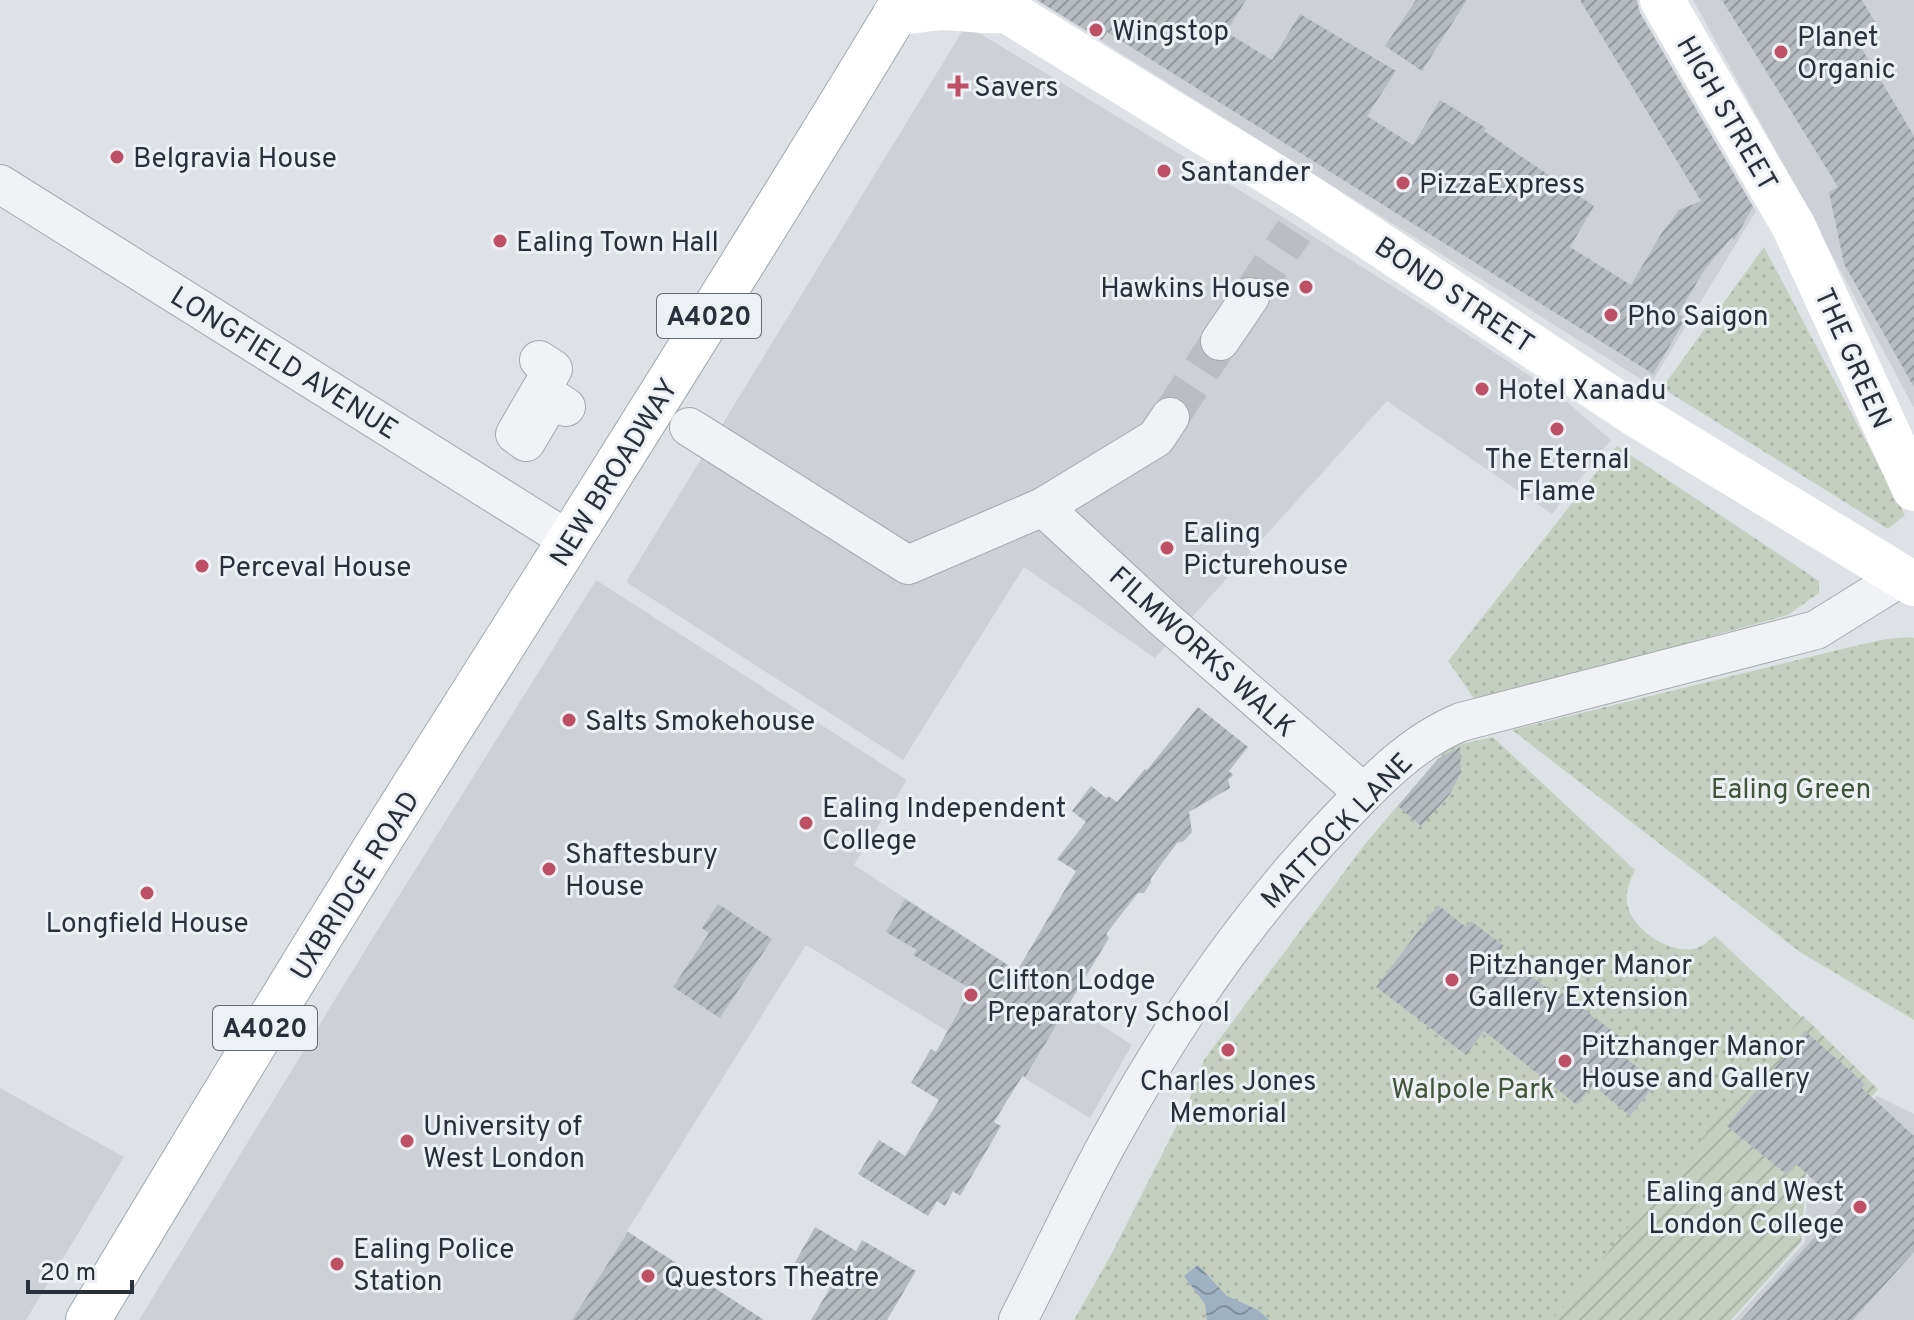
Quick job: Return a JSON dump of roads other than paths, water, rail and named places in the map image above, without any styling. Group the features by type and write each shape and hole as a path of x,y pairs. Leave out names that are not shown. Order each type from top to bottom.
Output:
{"main road":[{"name":"HIGH STREET","path":"1662,0 1794,227"},
{"name":"BOND STREET","path":"900,7 984,13 1004,5 1313,200 1636,415 1856,551 1910,573"},
{"name":"NEW BROADWAY","path":"445,737 570,541 900,7"},
{"name":"THE GREEN","path":"1794,227 1914,489"},
{"name":"UXBRIDGE ROAD","path":"88,1320 445,737"}],"street":[{"name":"LONGFIELD AVENUE","path":"0,184 570,541"},
{"path":"1220,341 1250,297"},
{"path":"539,360 553,369 515,434 526,442 552,398 566,407"},
{"path":"689,427 908,565 1043,507 1156,438 1170,417"},
{"name":"FILMWORKS WALK","path":"1043,507 1163,618 1364,793"},
{"name":"MATTOCK LANE","path":"1018,1320 1106,1145 1186,1013 1260,908 1302,858 1364,793 1412,750 1431,735 1445,729 1816,630 1910,573"}],"water":[{"path":"1198,1265 1227,1296 1258,1310 1269,1320 1207,1320 1205,1304 1184,1276"}],"tunnel":[{"path":"1250,297 1294,231"},
{"path":"1170,417 1220,341"}],"place":[{"name":"Wingstop","path":"1096,30"},
{"name":"Planet Organic","path":"1781,52"},
{"name":"Savers","path":"958,86"},
{"name":"Belgravia House","path":"117,157"},
{"name":"Santander","path":"1164,171"},
{"name":"PizzaExpress","path":"1403,183"},
{"name":"Ealing Town Hall","path":"500,241"},
{"name":"Hawkins House","path":"1306,287"},
{"name":"Pho Saigon","path":"1611,315"},
{"name":"Hotel Xanadu","path":"1482,389"},
{"name":"The Eternal Flame","path":"1557,429"},
{"name":"Ealing Picturehouse","path":"1167,548"},
{"name":"Perceval House","path":"202,566"},
{"name":"Salts Smokehouse","path":"569,720"},
{"name":"Ealing Independent College","path":"806,823"},
{"name":"Shaftesbury House","path":"549,869"},
{"name":"Longfield House","path":"147,893"},
{"name":"Pitzhanger Manor Gallery Extension","path":"1452,980"},
{"name":"Clifton Lodge Preparatory School","path":"971,995"},
{"name":"Charles Jones Memorial","path":"1228,1050"},
{"name":"Pitzhanger Manor House and Gallery","path":"1565,1061"},
{"name":"University of West London","path":"407,1141"},
{"name":"Ealing and West London College","path":"1860,1207"},
{"name":"Ealing Police Station","path":"337,1264"},
{"name":"Questors Theatre","path":"648,1276"}],"park label":[{"name":"Ealing Green","path":"1791,788"},
{"name":"Walpole Park","path":"1473,1088"}]}
